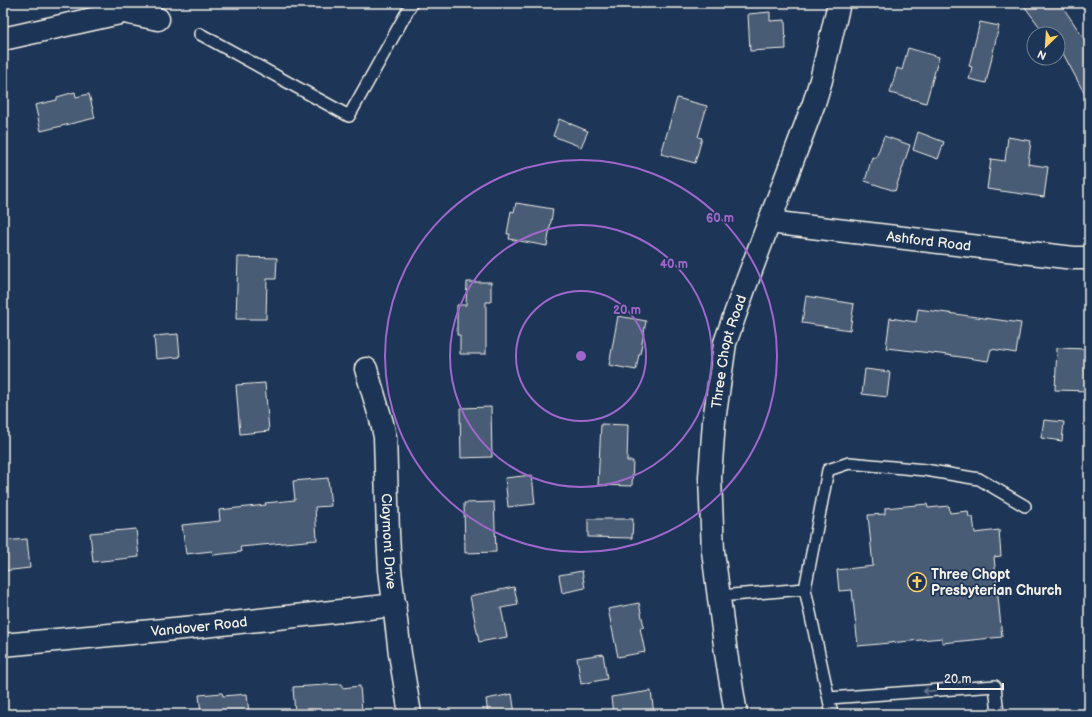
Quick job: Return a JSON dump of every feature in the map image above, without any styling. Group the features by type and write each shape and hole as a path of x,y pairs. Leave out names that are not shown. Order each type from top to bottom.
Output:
{"street":[{"name":"Three Chopt Road","path":"736,714 712,551 710,477 714,421 726,343 744,289 814,102 821,80 839,3"},
{"path":"3,39 124,12 158,19"},
{"name":"Ashford Road","path":"769,222 1074,258 1089,258"},
{"name":"Claymont Drive","path":"366,369 385,437 390,570 400,654 410,714"},
{"name":"Vandover Road","path":"3,645 395,605"}],"lane":[{"path":"200,34 349,116 412,3"},
{"path":"832,714 805,589 828,470 849,463 924,470 979,479 1025,506"},
{"path":"719,596 805,589"},
{"path":"829,698 995,686 998,714"}],"building":[{"path":"1022,3 1060,3 1089,46 1089,102 1066,59 1066,26 1039,26"},
{"path":"770,12 770,21 785,20 786,49 750,51 748,14"},
{"path":"980,22 999,26 986,83 969,79 972,67 969,66"},
{"path":"908,48 939,57 926,103 890,93 897,68 902,70"},
{"path":"75,92 76,97 89,94 95,118 41,131 35,105 57,100 57,97"},
{"path":"677,98 707,106 698,137 702,138 695,163 661,154"},
{"path":"559,119 588,131 581,147 553,136"},
{"path":"918,132 944,142 938,159 913,150"},
{"path":"884,136 910,145 895,191 865,181 872,157 876,158"},
{"path":"1008,137 1031,141 1028,164 1048,167 1044,197 987,189 991,159 1005,161"},
{"path":"516,203 553,209 547,246 509,239 510,234 507,234 511,211 514,212"},
{"path":"238,257 277,258 276,279 267,279 266,319 236,319"},
{"path":"467,282 491,282 491,302 486,302 486,354 460,354 460,335 457,335 457,305 466,305"},
{"path":"806,296 854,304 850,330 802,323"},
{"path":"918,309 1021,323 1016,353 991,349 988,361 886,348 890,318 916,322"},
{"path":"618,316 646,321 636,370 609,365"},
{"path":"178,334 180,357 156,359 154,336"},
{"path":"1057,348 1089,349 1089,391 1055,390"},
{"path":"865,369 890,372 887,397 862,394"},
{"path":"265,383 269,431 240,434 236,385"},
{"path":"491,407 492,457 461,458 460,408"},
{"path":"1044,420 1064,422 1062,441 1041,438"},
{"path":"601,424 628,425 627,461 633,461 632,486 598,485"},
{"path":"532,475 535,504 508,507 505,478"},
{"path":"328,478 331,506 315,507 317,540 240,547 241,552 213,555 212,551 186,554 182,525 220,521 219,510 295,500 293,481"},
{"path":"494,502 496,552 465,553 464,503"},
{"name":"Three Chopt Presbyterian Church","path":"927,504 928,508 949,506 950,513 968,511 969,517 973,517 975,533 999,530 1001,556 994,557 1002,637 942,643 942,638 858,646 852,590 839,591 837,570 873,566 868,515 885,514 885,508"},
{"path":"588,519 633,519 632,538 588,537"},
{"path":"136,529 139,557 93,562 90,533"},
{"path":"27,539 30,568 3,571 3,541"},
{"path":"582,571 585,588 562,593 559,575"},
{"path":"514,587 518,605 501,608 507,637 479,642 470,596"},
{"path":"639,603 644,627 640,628 645,652 618,657 608,609"},
{"path":"603,654 607,679 581,684 577,658"},
{"path":"342,684 342,688 360,686 362,711 323,714 295,714 293,687"},
{"path":"651,691 654,714 613,714 611,697"},
{"path":"222,693 223,696 247,694 249,714 201,714 199,695"},
{"path":"512,694 515,714 488,714 486,699"}],"place":[{"name":"Three Chopt Presbyterian Church","path":"917,582"}]}
